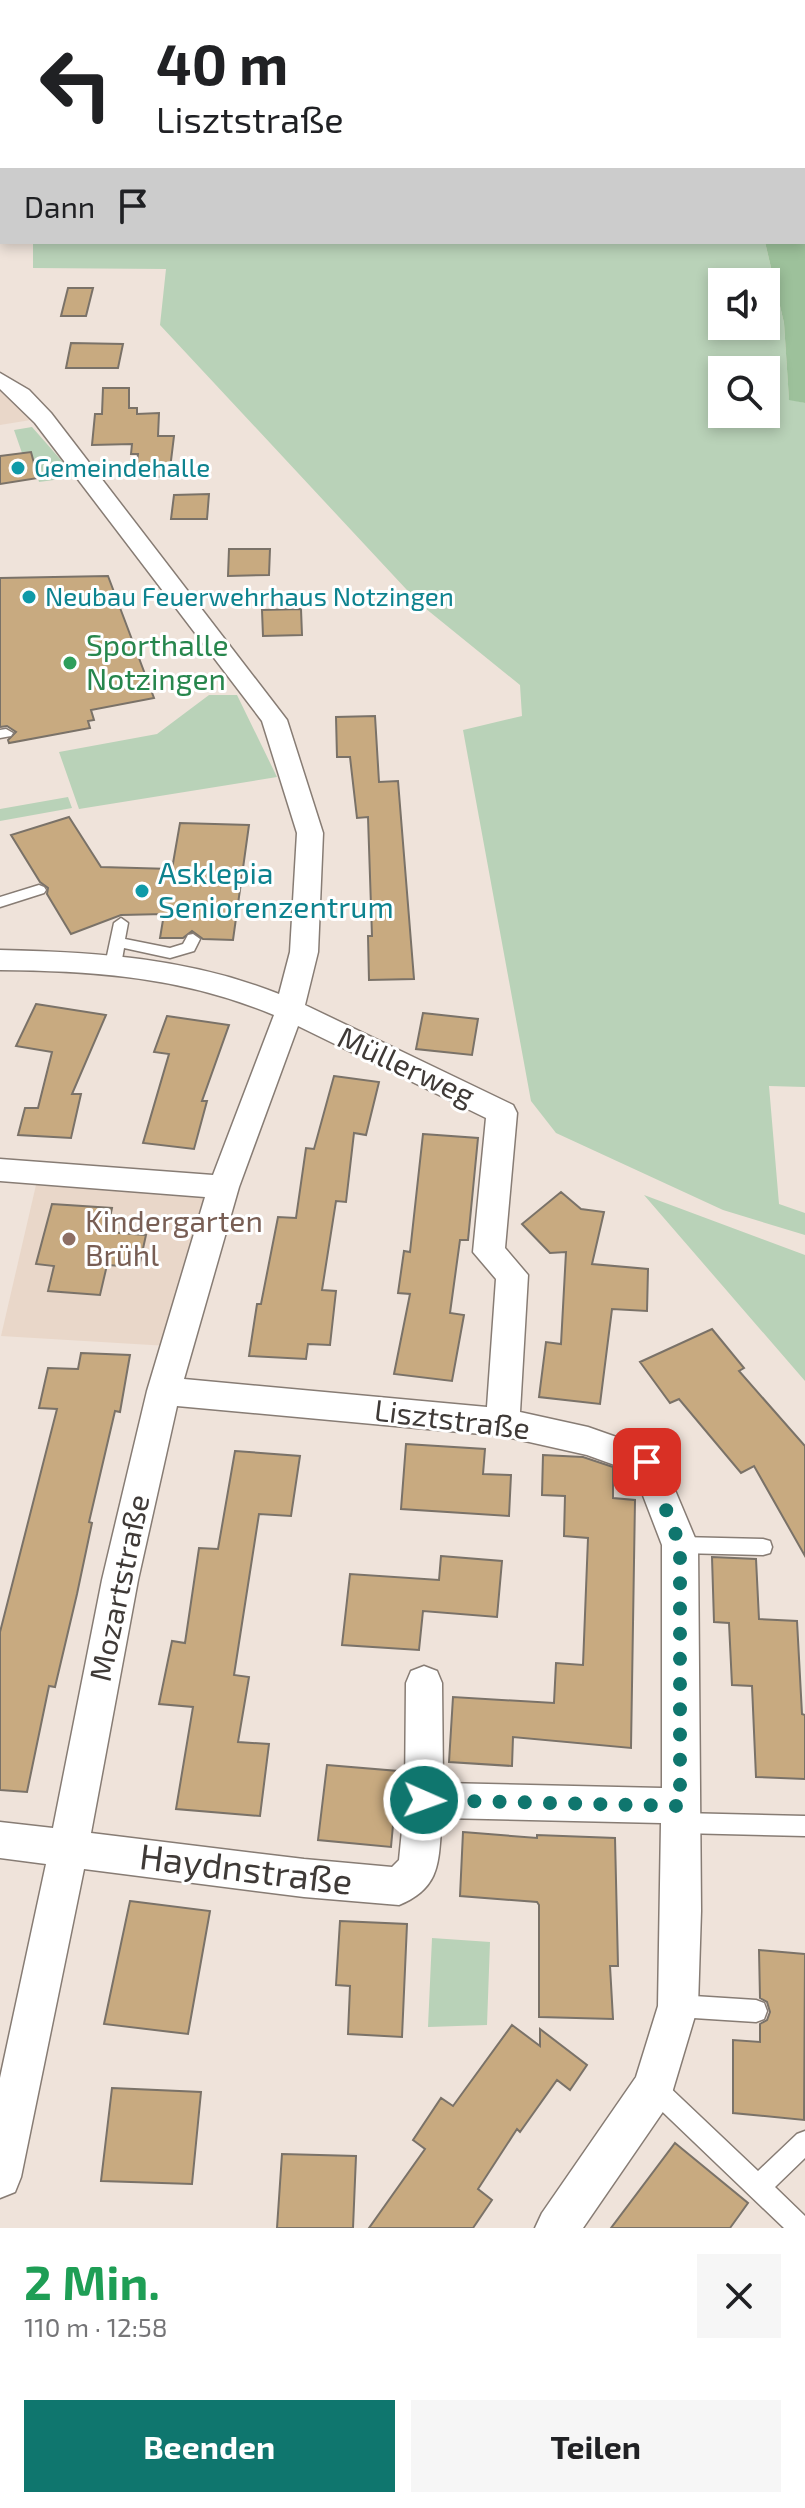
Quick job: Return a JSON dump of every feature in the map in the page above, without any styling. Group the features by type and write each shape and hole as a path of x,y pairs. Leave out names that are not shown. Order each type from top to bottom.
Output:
{"street":[{"name":"Mozartstraße","path":"0,379 21,395 37,420 274,720 310,833 304,952 289,1012 224,1187 164,1391 120,1580 69,1848 0,2177"},
{"name":"Müllerweg","path":"0,960 90,961 115,954 252,994 502,1113 489,1252 512,1275 503,1422"},
{"path":"0,1170 224,1187"},
{"name":"Lisztstraße","path":"164,1391 503,1422 588,1441 647,1462 680,1545 678,2006 654,2088 557,2228"},
{"name":"Haydnstraße","path":"0,1840 304,1878 399,1886 418,1869 424,1800 424,1683"},
{"path":"424,1800 681,1814"}],"lane":[{"path":"0,902 39,890"},
{"path":"121,923 115,954 170,953 189,947 193,939"},
{"path":"680,1545 763,1547"},
{"path":"681,1814 805,1826"},
{"path":"678,2006 756,2011"},
{"path":"654,2088 801,2228"},
{"path":"758,2187 805,2142"}],"shaded area":[{"path":"0,384 43,418 0,425"},
{"path":"36,1185 212,1196 168,1346 1,1336"}],"green space":[{"path":"33,244 765,244 771,268 708,268 708,340 780,340 780,306 789,399 805,403 805,1087 769,1086 779,1204 805,1213 805,1235 723,1210 556,1133 531,1101 463,730 522,716 520,685 420,604 160,325 166,269 33,268"},
{"path":"765,244 805,244 805,403 789,400 780,306 780,268 771,268"},
{"path":"32,427 76,477 39,482 31,452 22,453 14,430"},
{"path":"209,695 237,695 277,777 79,809 59,752 157,734"},
{"path":"68,797 72,808 0,821 0,809"},
{"path":"644,1195 805,1255 805,1381"},
{"path":"432,1938 490,1942 487,2025 428,2027"}],"building":[{"path":"68,288 93,288 86,316 61,316"},
{"path":"71,343 123,344 118,368 66,368"},
{"path":"103,388 129,388 129,408 137,408 137,414 159,413 158,436 174,436 169,477 135,476 138,454 131,454 132,444 92,445 95,414 102,414"},
{"name":"Gemeindehalle","path":"31,452 38,478 0,484 0,456"},
{"path":"209,494 207,519 171,519 174,495"},
{"path":"229,549 270,549 269,575 228,576"},
{"name":"Sporthalle Notzingen","path":"108,576 154,698 91,710 94,720 88,721 90,728 9,743 8,740 16,732 7,726 0,727 0,578"},
{"path":"301,609 302,635 263,636 262,610"},
{"path":"375,716 379,782 398,781 414,979 369,980 368,936 372,936 368,817 357,818 350,757 337,757 336,717"},
{"name":"Asklepia Seniorenzentrum","path":"69,817 101,867 172,869 180,823 249,825 233,940 203,939 192,931 183,938 160,938 164,914 121,915 71,934 47,894 48,888 40,882 11,835"},
{"path":"36,1004 106,1015 72,1094 81,1094 71,1138 18,1135 25,1108 38,1108 52,1052 16,1046"},
{"path":"423,1013 478,1019 472,1055 416,1049"},
{"path":"167,1016 229,1025 202,1101 207,1101 194,1149 143,1143 169,1054 154,1052"},
{"path":"334,1076 379,1082 366,1135 354,1133 346,1202 336,1201 322,1290 336,1291 330,1345 308,1344 306,1359 249,1356 257,1304 261,1304 278,1217 296,1218 306,1148 314,1149"},
{"path":"423,1134 478,1138 468,1240 460,1240 450,1313 464,1315 452,1381 394,1374 410,1294 398,1293 404,1251 410,1252"},
{"path":"561,1192 581,1209 604,1212 592,1264 648,1269 647,1311 612,1309 600,1404 539,1397 546,1342 561,1344 566,1252 550,1253 522,1224"},
{"path":"52,1204 112,1208 107,1232 146,1235 139,1267 107,1265 100,1295 48,1291 54,1266 36,1264"},
{"path":"712,1329 744,1368 739,1371 805,1446 805,1556 754,1466 741,1473 679,1399 670,1403 640,1362"},
{"path":"81,1353 130,1355 120,1412 115,1411 89,1522 92,1523 77,1594 55,1687 49,1686 27,1792 0,1790 0,1632 57,1409 39,1408 48,1368 78,1369"},
{"path":"406,1444 485,1449 483,1474 511,1475 509,1516 401,1509"},
{"path":"235,1451 300,1456 291,1516 259,1514 234,1675 249,1677 238,1742 269,1744 260,1816 176,1809 193,1707 159,1704 172,1641 185,1643 199,1548 218,1549"},
{"path":"543,1455 583,1457 613,1467 613,1498 635,1500 631,1748 513,1737 512,1766 449,1762 453,1697 554,1703 556,1663 583,1665 588,1538 564,1536 565,1496 542,1495"},
{"path":"441,1556 502,1561 497,1617 423,1611 419,1650 342,1645 350,1574 439,1580"},
{"path":"712,1557 756,1559 759,1619 797,1621 802,1714 805,1715 805,1779 756,1777 752,1686 732,1685 729,1623 714,1622"},
{"path":"327,1765 398,1771 391,1847 318,1840"},
{"path":"463,1832 537,1838 537,1835 615,1838 618,1966 610,1966 613,2019 539,2017 539,1905 537,1902 460,1896"},
{"path":"130,1901 210,1911 188,2034 104,2024"},
{"path":"340,1921 407,1924 402,2037 348,2034 350,1986 336,1985"},
{"path":"759,1950 805,1954 804,2120 733,2113 733,2040 760,2042 760,2024 767,2020 770,2012 767,2002 760,1998"},
{"path":"512,2025 540,2046 540,2029 587,2065 570,2090 557,2080 520,2132 517,2129 478,2189 492,2200 473,2228 369,2228 425,2149 413,2140 441,2098 453,2106"},
{"path":"112,2088 201,2092 192,2184 101,2181"},
{"path":"675,2143 748,2203 730,2228 611,2228"},
{"path":"282,2154 356,2156 353,2228 277,2228"}],"place":[{"name":"Gemeindehalle","path":"18,468"},
{"name":"Neubau Feuerwehrhaus Notzingen","path":"29,597"},
{"name":"Sporthalle Notzingen","path":"70,663"},
{"name":"Asklepia Seniorenzentrum","path":"142,891"},
{"name":"Kindergarten Brühl","path":"69,1239"}],"route":[{"path":"424,1800 680,1806 680,1545 647,1462"}]}
